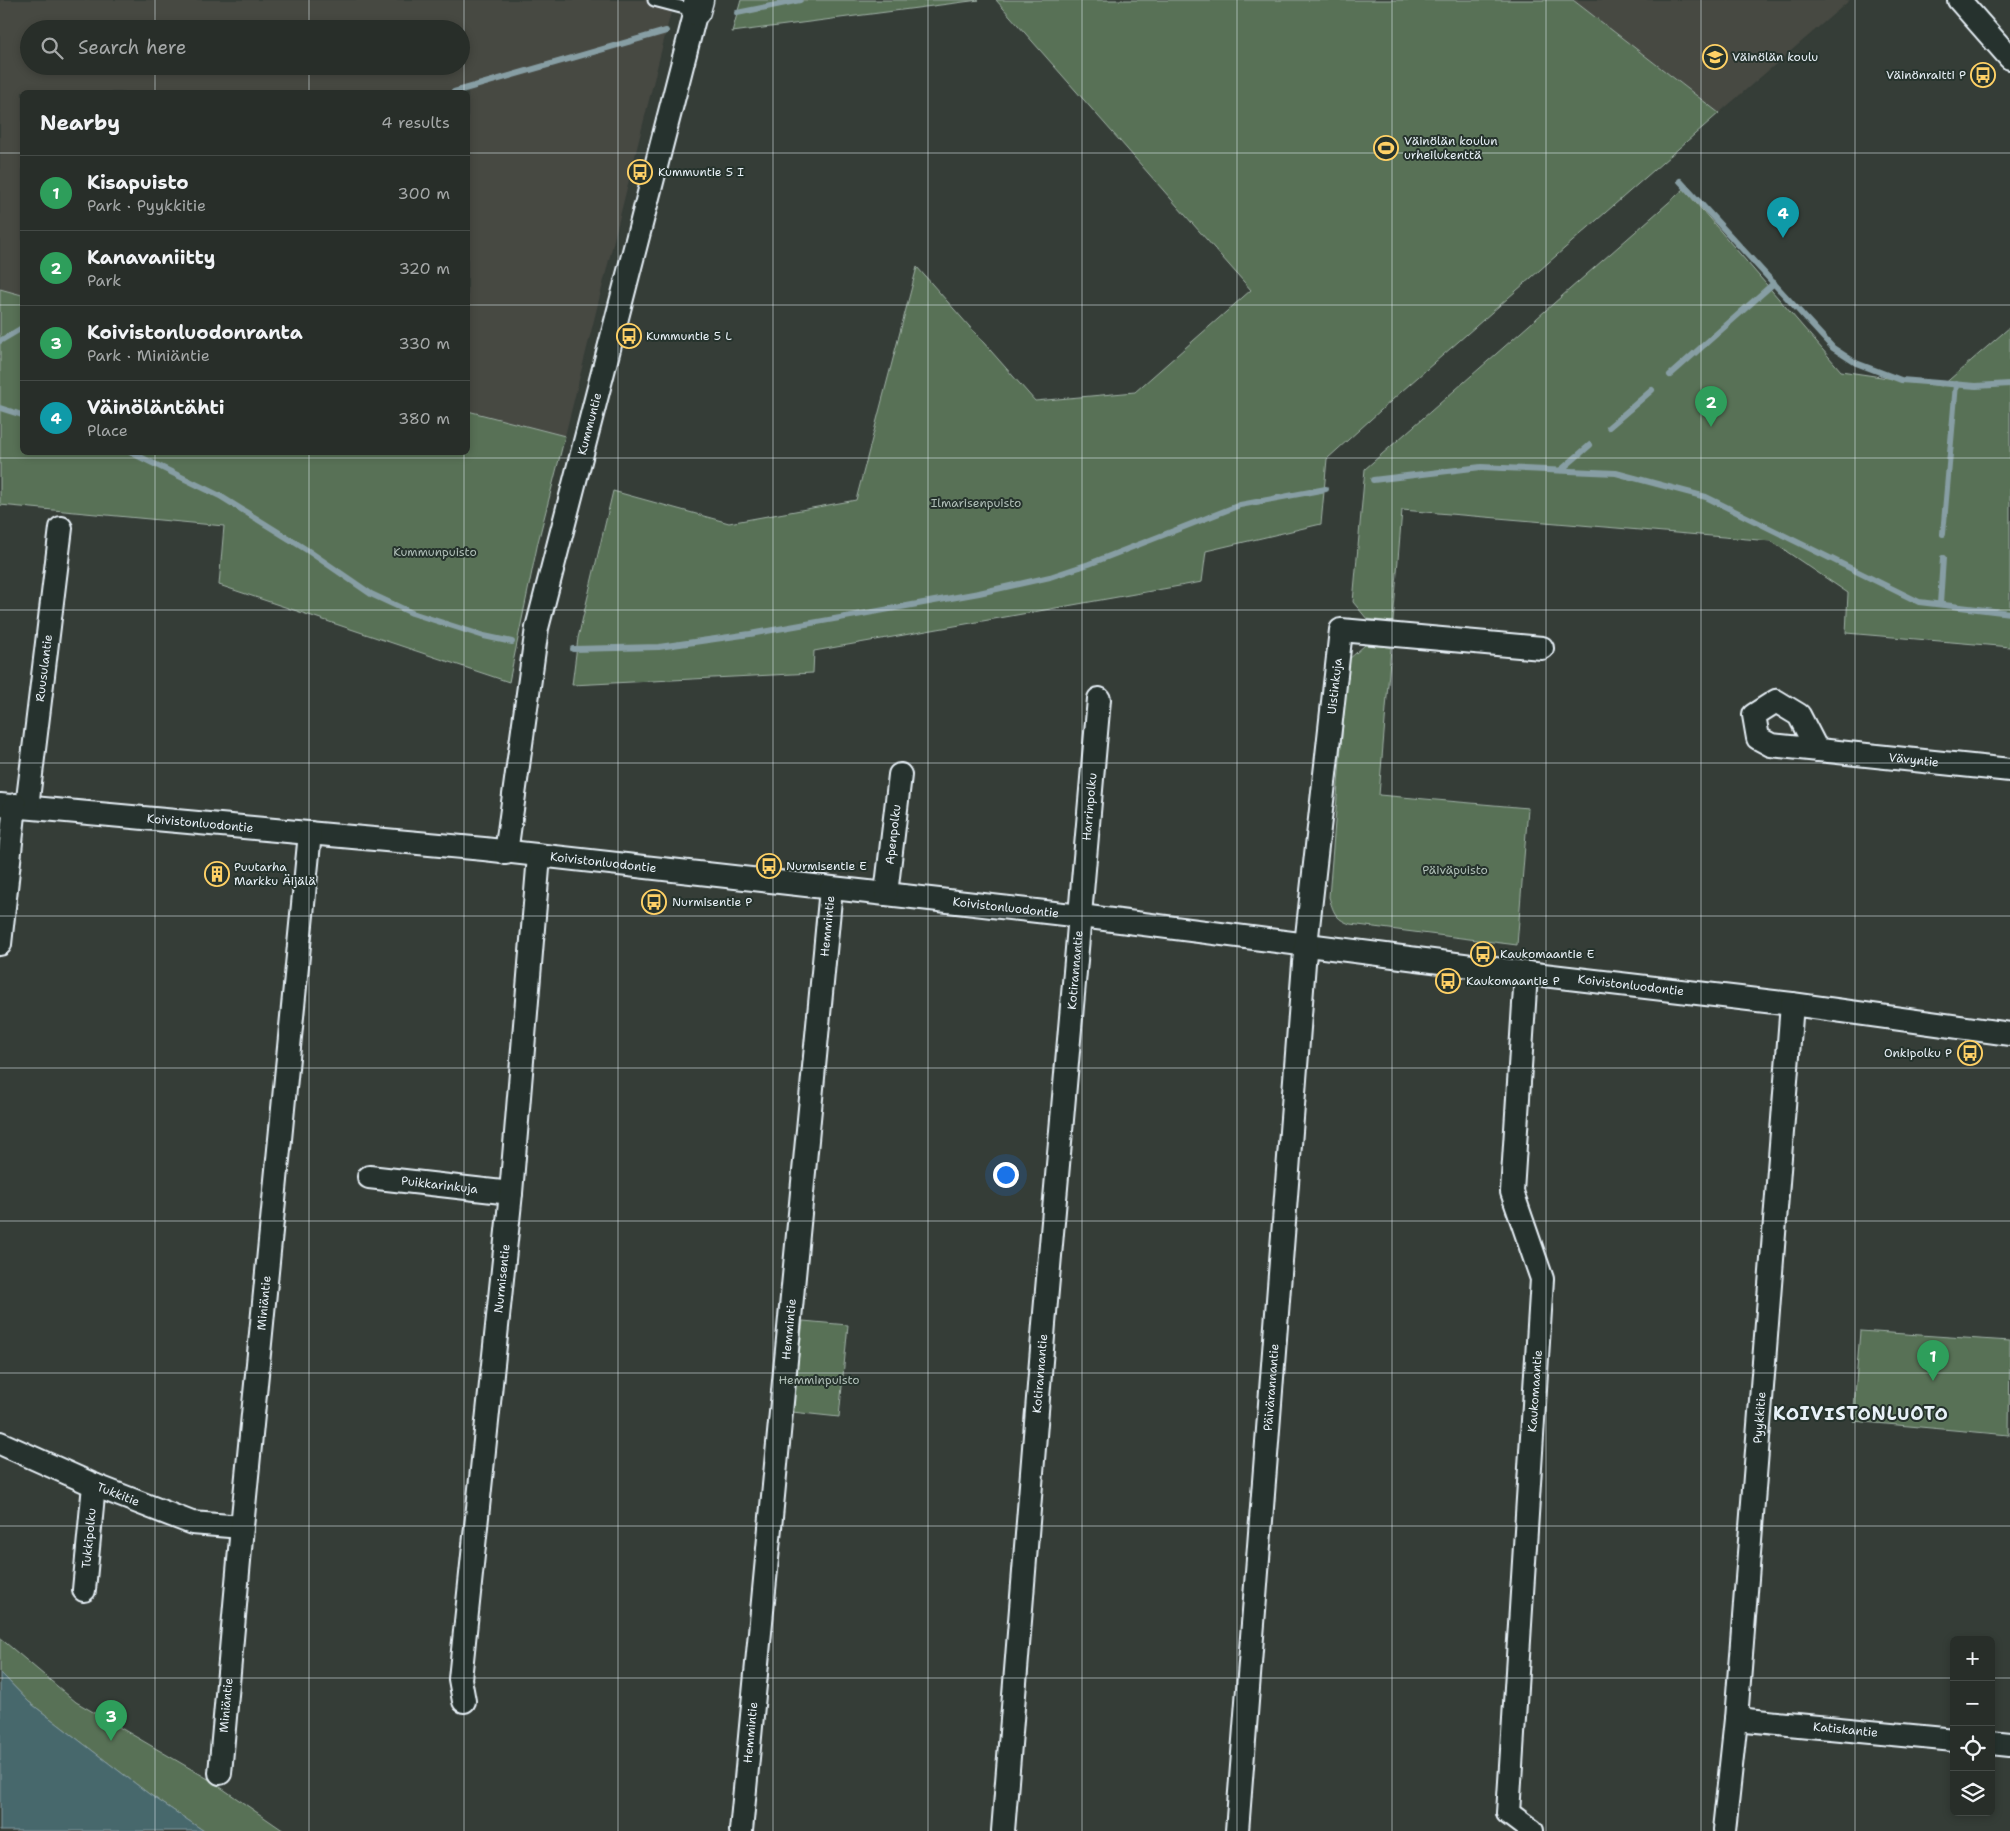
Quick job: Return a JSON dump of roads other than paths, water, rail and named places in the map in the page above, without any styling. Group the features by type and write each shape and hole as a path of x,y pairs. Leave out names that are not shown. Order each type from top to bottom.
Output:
{"street":[{"path":"1958,0 2010,58"},
{"name":"Kummuntie","path":"506,853 537,628 697,6"},
{"name":"Ruusulantie","path":"14,806 61,528"},
{"name":"Uistinkuja","path":"1306,944 1341,630 1542,648"},
{"name":"Harrinpolku","path":"1081,916 1099,699"},
{"name":"Vävyntie","path":"1817,750 2010,770"},
{"name":"Apenpolku","path":"886,894 900,775"},
{"path":"0,944 14,806"},
{"name":"Koivistonluodontie","path":"14,806 539,856 1081,916 1526,973 1792,1004 2010,1034"},
{"name":"Miniäntie","path":"220,1772 310,833"},
{"name":"Nurmisentie","path":"464,1701 460,1678 511,1193 539,856"},
{"name":"Hemmintie","path":"741,1831 831,889"},
{"name":"Kotirannantie","path":"1003,1831 1044,1324 1081,916"},
{"name":"Päivärannantie","path":"1237,1831 1306,944"},
{"name":"Kaukomaantie","path":"1526,973 1512,1192 1542,1279 1508,1813 1532,1831"},
{"name":"Pyykkitie","path":"1724,1831 1736,1719 1792,1004"},
{"name":"Puikkarinkuja","path":"369,1177 511,1193"},
{"name":"Tukkitie","path":"0,1443 94,1485 192,1523 242,1527"},
{"name":"Tukkipolku","path":"84,1590 94,1485"},
{"name":"Katiskantie","path":"1736,1719 1950,1740"},
{"path":"1995,1743 2010,1745"}],"lane":[{"path":"654,0 697,6"}],"water":[{"path":"0,1672 29,1702 149,1794 204,1831 0,1831"}],"waterway":[{"path":"737,13 800,0"},
{"path":"461,90 666,31"},
{"path":"1680,181 1833,348 1856,363 1901,380 1976,386 2010,384"},
{"path":"1670,375 1774,283"},
{"path":"0,341 20,329"},
{"path":"1943,534 1956,384"},
{"path":"1609,427 1652,390"},
{"path":"0,408 20,414"},
{"path":"1561,470 1590,445"},
{"path":"136,455 220,496 307,550 371,594 412,613 484,636 512,642"},
{"path":"1373,480 1481,467 1616,473 1706,497 1919,602 2010,613"},
{"path":"573,649 659,647 750,634 979,593 1050,577 1089,564 1240,505 1326,489"},
{"path":"1940,604 1943,558"}],"place":[{"name":"Väinölän koulu","path":"1715,57"},
{"name":"Väinönraitti P","path":"1983,75"},
{"name":"Väinölän koulun urheilukenttä","path":"1386,148"},
{"name":"Kummuntie 5 I","path":"640,172"},
{"name":"Väinöläntähti","path":"1783,238"},
{"name":"Kummuntie 5 L","path":"629,336"},
{"name":"Kanavaniitty","path":"1711,427"},
{"name":"Nurmisentie E","path":"769,866"},
{"name":"Puutarha Markku Äijälä","path":"217,874"},
{"name":"Nurmisentie P","path":"654,902"},
{"name":"Kaukomaantie E","path":"1483,954"},
{"name":"Kaukomaantie P","path":"1448,981"},
{"name":"Onkipolku P","path":"1970,1053"},
{"name":"Kisapuisto","path":"1933,1381"},
{"name":"Koivistonluodonranta","path":"111,1741"}],"district":[{"name":"KOIVISTONLUOTO","path":"1861,1414"}],"park label":[{"name":"Ilmarisenpuisto","path":"976,503"},
{"name":"Kummunpuisto","path":"435,552"},
{"name":"Päiväpuisto","path":"1455,870"},
{"name":"Hemminpuisto","path":"819,1380"}]}
